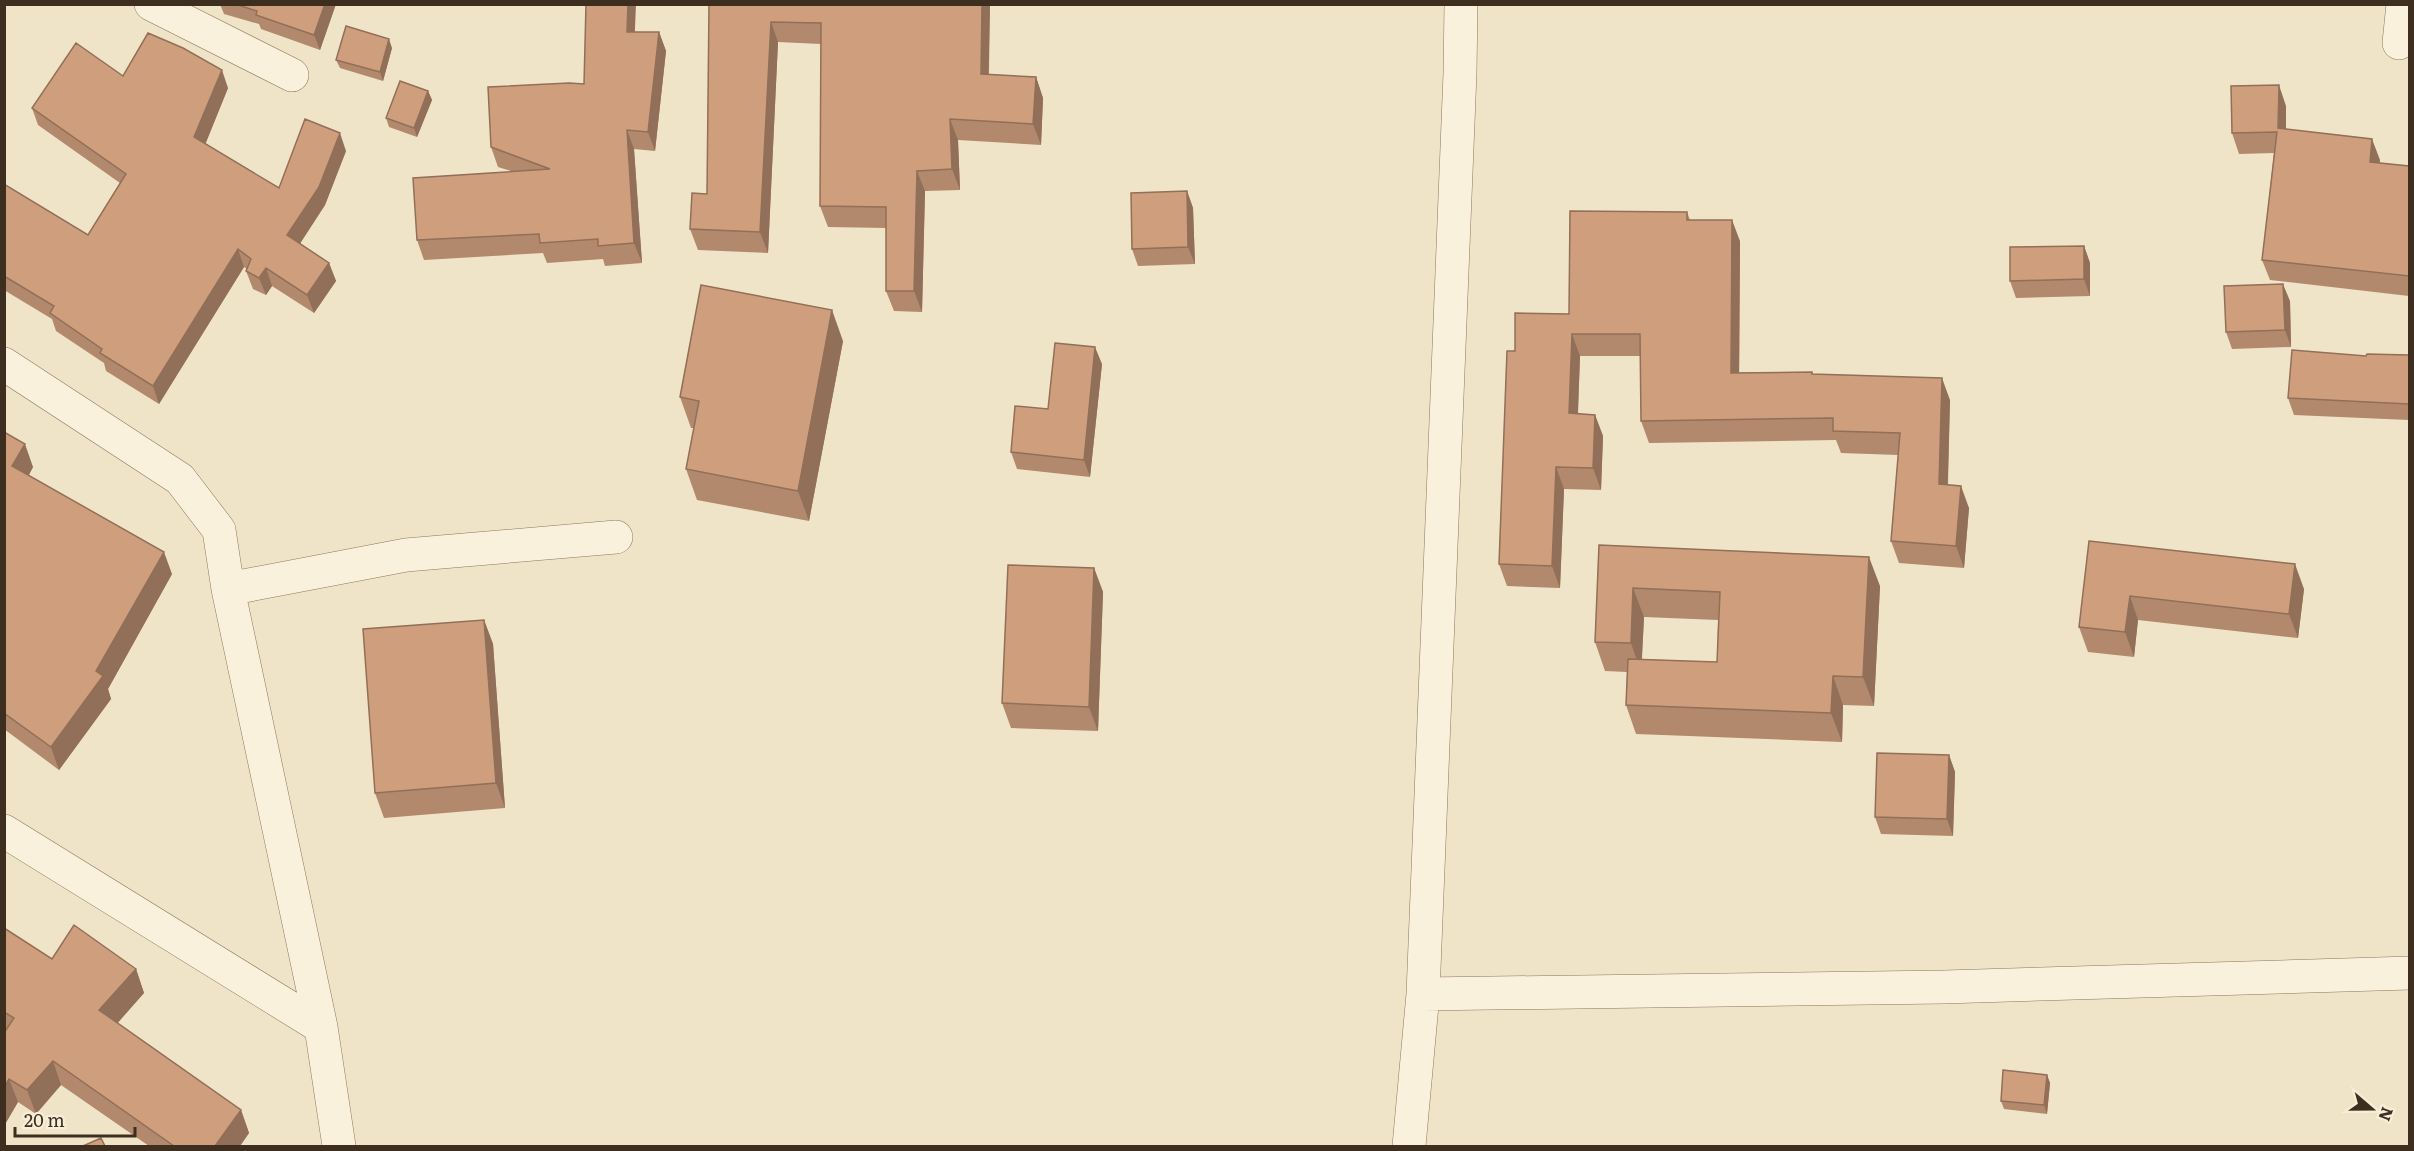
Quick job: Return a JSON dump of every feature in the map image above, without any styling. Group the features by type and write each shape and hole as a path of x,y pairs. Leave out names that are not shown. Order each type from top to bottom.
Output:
{"street":[{"path":"151,4 292,75"},
{"path":"1409,1146 1423,994 1460,85 1461,4"},
{"path":"2399,43 2403,4"},
{"path":"4,364 180,479 219,530 228,589 321,1027 339,1146"},
{"path":"228,589 406,555 616,537"},
{"path":"4,831 321,1027"},
{"path":"1423,994 1944,987 2409,972"}],"building":[{"path":"235,4 325,4 314,35 256,15 257,11"},
{"path":"586,4 628,4 627,32 659,32 648,132 627,130 634,243 598,246 598,239 540,243 539,234 417,240 413,178 550,169 491,147 488,87 584,84"},
{"path":"709,4 982,4 981,74 1036,77 1033,124 950,119 952,169 917,171 914,291 886,291 886,207 820,206 821,23 771,22 760,232 690,229 692,193 707,194"},
{"path":"346,26 389,39 380,72 336,60"},
{"path":"148,33 183,48 222,70 194,137 279,188 305,119 340,133 319,187 287,235 329,263 307,295 266,268 259,278 246,271 251,259 238,249 153,386 100,353 102,349 50,313 54,306 4,276 4,184 88,235 126,174 32,108 76,43 123,76"},
{"path":"400,81 428,91 414,128 386,118"},
{"path":"2279,85 2278,128 2372,139 2370,162 2409,166 2409,276 2262,260 2277,132 2232,133 2231,86"},
{"path":"1187,191 1188,247 1132,249 1131,193"},
{"path":"1570,211 1687,212 1687,220 1732,220 1731,373 1812,372 1812,374 1942,378 1939,484 1961,486 1956,546 1891,541 1900,433 1833,431 1833,418 1641,421 1640,334 1572,334 1569,413 1595,415 1593,468 1556,467 1552,566 1499,564 1507,351 1515,351 1515,313 1569,314"},
{"path":"2084,246 2084,279 2010,281 2010,247"},
{"path":"2283,284 2285,330 2226,332 2224,286"},
{"path":"701,285 832,310 798,491 686,469 699,401 680,397"},
{"path":"1055,343 1095,347 1084,460 1011,452 1015,406 1048,409"},
{"path":"2292,350 2366,356 2367,354 2409,355 2409,404 2288,398"},
{"path":"4,432 25,444 12,466 164,552 96,671 103,676 51,747 4,713"},
{"path":"2089,541 2295,564 2289,614 2130,596 2125,632 2079,627"},
{"path":"1599,545 1869,557 1863,677 1833,676 1831,713 1626,705 1628,659 1717,662 1720,592 1633,588 1631,643 1595,642"},
{"path":"1008,565 1094,568 1089,707 1002,703"},
{"path":"484,620 496,783 375,793 363,629"},
{"path":"1877,753 1949,755 1947,819 1875,817"},
{"path":"74,925 136,969 99,1010 241,1110 215,1146 174,1146 53,1061 27,1090 9,1079 4,1087 4,1033 14,1018 4,1012 4,928 52,959"},
{"path":"2003,1070 2047,1075 2044,1105 2001,1101"},
{"path":"101,1138 105,1146 83,1146"}]}
